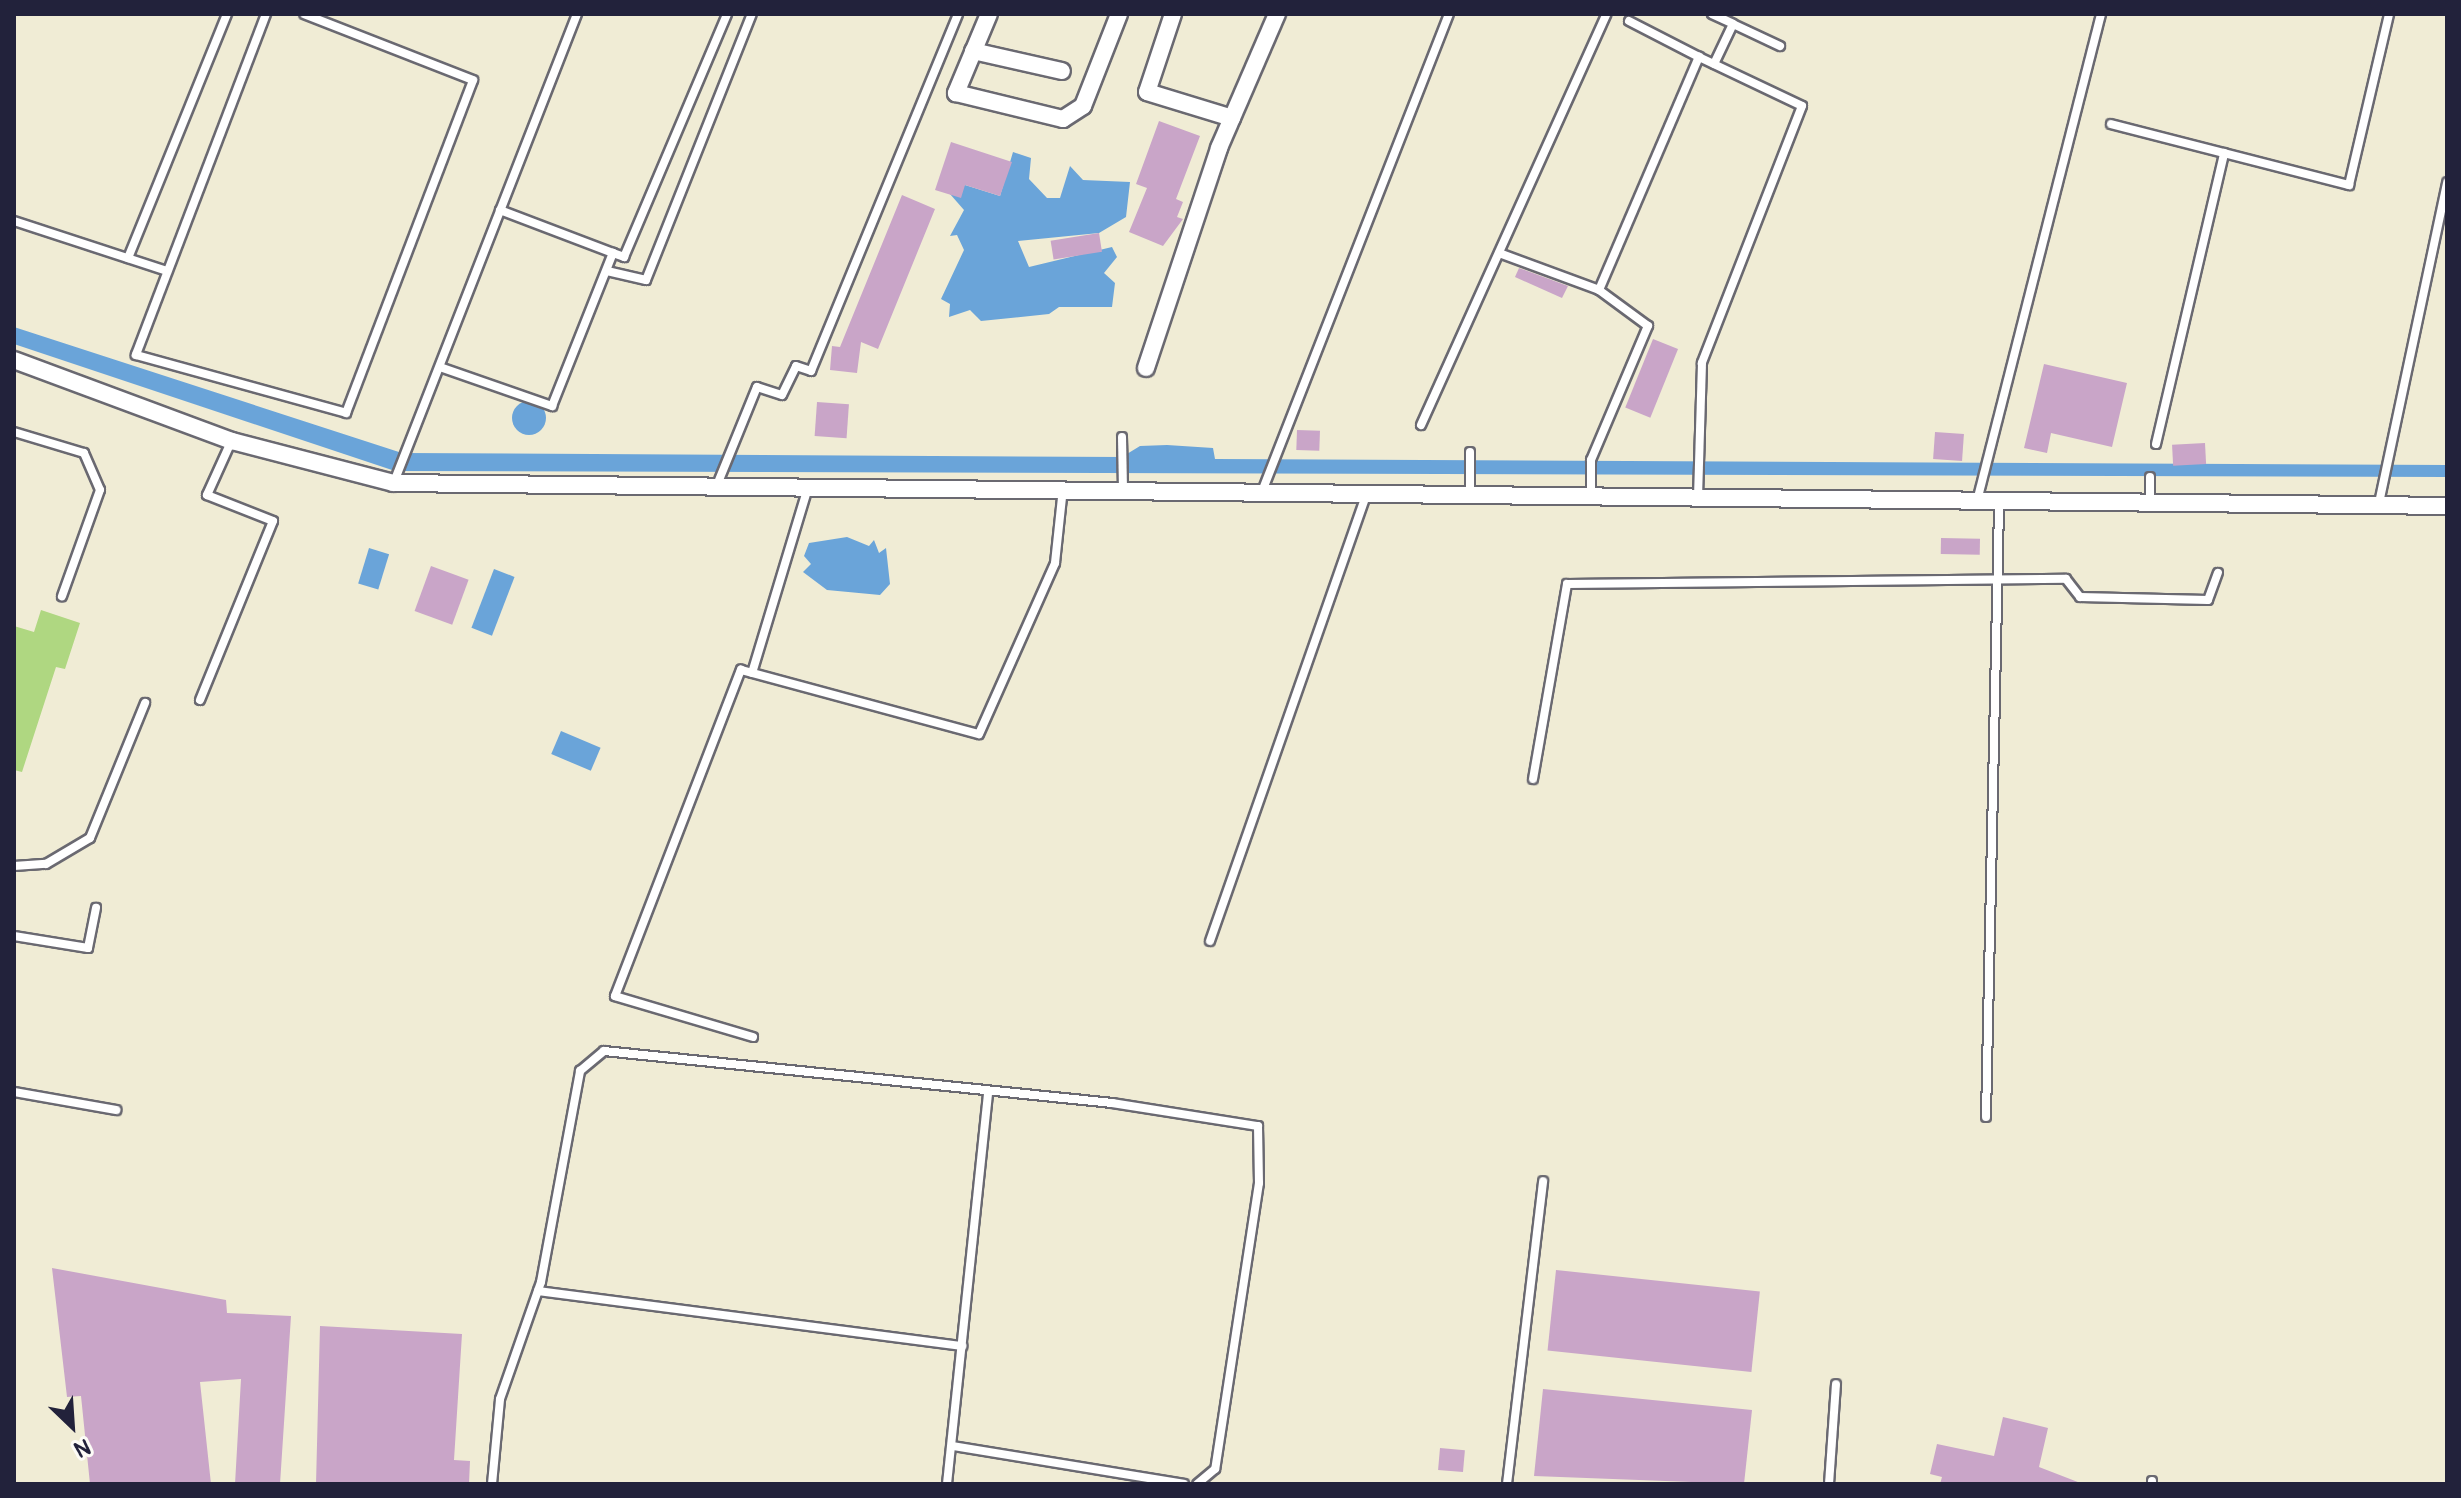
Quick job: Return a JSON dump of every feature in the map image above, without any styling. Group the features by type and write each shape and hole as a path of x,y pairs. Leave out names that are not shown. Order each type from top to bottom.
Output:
{"street":[{"path":"989,14 956,93 1063,119 1083,106 1119,14"},
{"path":"1173,14 1147,92 1232,118"},
{"path":"1146,368 1232,118 1277,14"},
{"path":"973,51 1062,71"},
{"path":"14,360 232,441 397,477 721,479 808,487 1063,487 1122,481 1267,482 1368,490 1975,506 2150,502 2447,506"}],"lane":[{"path":"128,258 227,14"},
{"path":"266,14 136,355 346,413 473,80 304,14"},
{"path":"397,477 409,453 577,14"},
{"path":"500,210 624,257 727,14"},
{"path":"607,271 646,280 752,14"},
{"path":"721,479 757,387 782,395 796,366 811,371 958,14"},
{"path":"1267,482 1449,14"},
{"path":"1421,425 1607,14"},
{"path":"1712,14 1725,17 1733,24 1780,46"},
{"path":"1975,506 1989,465 2101,14"},
{"path":"2111,124 2349,185 2389,14"},
{"path":"1629,21 1802,106 1702,363 1697,498"},
{"path":"1714,64 1733,24"},
{"path":"1599,290 1699,57"},
{"path":"2156,444 2224,153"},
{"path":"2379,503 2447,182"},
{"path":"14,221 167,271"},
{"path":"440,367 552,406 613,253"},
{"path":"1499,253 1599,290 1648,326 1591,460 1591,495"},
{"path":"14,432 84,453 100,490 62,596"},
{"path":"1122,437 1122,481"},
{"path":"200,700 273,521 207,495 232,441"},
{"path":"1469,456 1470,492"},
{"path":"2150,477 2150,502"},
{"path":"752,673 808,487"},
{"path":"753,1037 615,996 741,670 979,734 1055,563 1063,487"},
{"path":"1210,941 1368,490"},
{"path":"1986,1117 1999,505"},
{"path":"1533,779 1567,584 2066,579 2080,597 2208,600 2218,573"},
{"path":"14,866 46,864 90,838 145,703"},
{"path":"14,936 88,948 96,908"},
{"path":"492,1484 500,1399 538,1291 577,1084 592,1055 988,1092 1246,1122 1263,1131 1215,1469 1197,1484"},
{"path":"14,1092 116,1110"},
{"path":"947,1484 988,1092"},
{"path":"1507,1484 1543,1181"},
{"path":"538,1291 962,1346"},
{"path":"1829,1484 1836,1384"},
{"path":"953,1446 1184,1484"}],"green space":[{"path":"41,610 80,623 65,669 56,667 22,772 14,770 14,626 34,632"}],"water":[{"path":"1013,152 1031,158 1029,179 1047,198 1060,198 1070,166 1083,180 1130,182 1126,217 1099,233 1018,241 1029,267 1112,247 1117,257 1104,273 1115,283 1112,307 1059,307 1049,314 981,321 970,310 949,317 950,304 941,299 964,250 957,235 950,236 964,210 950,194 965,185 1000,196"},
{"path":"14,327 402,453 1122,457 1140,446 1167,445 1213,448 1215,459 2447,465 2447,477 395,471 14,344"},
{"path":"529,401 541,406 546,418 541,430 529,435 517,430 512,418 517,406"},
{"path":"847,537 869,546 874,540 879,553 886,548 890,584 880,595 827,590 803,572 811,564 804,556 809,543"},
{"path":"369,548 389,554 378,590 358,583"},
{"path":"494,569 515,577 492,636 471,628"},
{"path":"561,731 601,748 591,771 551,754"}],"building":[{"path":"1159,121 1200,136 1176,199 1183,202 1177,217 1183,219 1163,246 1129,232 1147,188 1136,184"},
{"path":"951,142 1012,162 1000,196 965,185 961,198 935,190"},
{"path":"902,195 935,209 878,349 861,342 857,373 830,370 832,346 840,347"},
{"path":"1099,233 1102,252 1054,259 1051,241"},
{"path":"1519,268 1568,286 1562,298 1515,277"},
{"path":"1653,339 1678,349 1650,418 1625,408"},
{"path":"2044,364 2127,383 2112,447 2051,433 2047,453 2024,448"},
{"path":"817,402 849,404 847,438 815,436"},
{"path":"1297,430 1320,431 1319,451 1296,450"},
{"path":"1935,432 1964,434 1962,461 1933,459"},
{"path":"2205,443 2206,464 2173,466 2172,445"},
{"path":"1941,538 1980,539 1980,555 1941,554"},
{"path":"431,566 469,580 452,625 415,611"},
{"path":"52,1268 226,1300 227,1313 291,1316 280,1484 235,1484 241,1379 200,1382 211,1484 90,1484 81,1396 67,1397"},
{"path":"1556,1270 1760,1291 1751,1372 1548,1351"},
{"path":"320,1326 462,1334 454,1460 470,1461 469,1484 316,1484"},
{"path":"1543,1389 1752,1410 1744,1484 1534,1476"},
{"path":"2003,1417 2048,1428 2039,1467 2083,1484 1940,1484 1942,1477 1930,1474 1937,1444 1994,1456"},
{"path":"1440,1448 1465,1450 1463,1472 1438,1470"}]}
